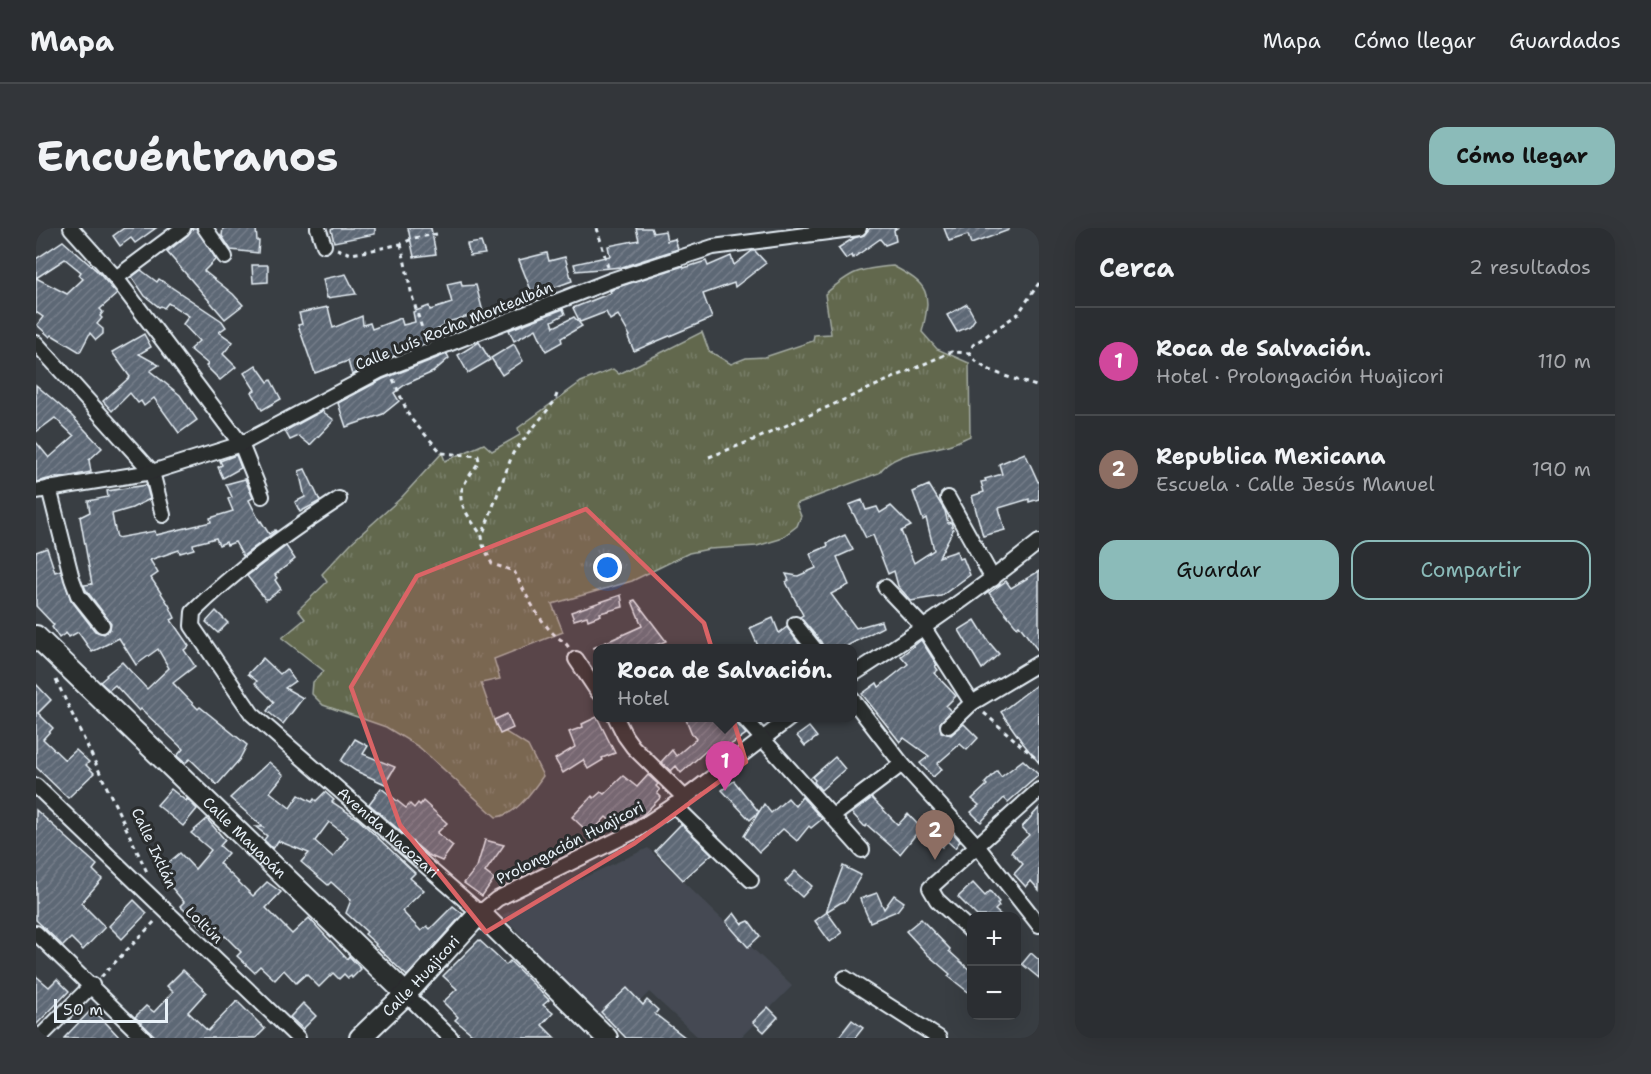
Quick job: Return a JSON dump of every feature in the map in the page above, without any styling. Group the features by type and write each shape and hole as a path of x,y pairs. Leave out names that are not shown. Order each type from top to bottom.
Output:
{"street":[{"path":"71,228 116,278 241,444 262,496"},
{"path":"116,278 183,228"},
{"path":"205,228 225,257"},
{"path":"318,228 324,245"},
{"name":"Calle Luís Rocha Montealbán","path":"42,489 152,472 241,444 379,371 612,280 713,247 859,228"},
{"path":"36,343 152,472 162,516"},
{"path":"42,489 78,595 102,625"},
{"path":"948,498 993,579"},
{"name":"Avenida Nacozari","path":"339,500 287,534 225,581 193,612 192,626 252,714 480,913 607,1038"},
{"path":"857,672 993,579 1039,542"},
{"path":"885,587 924,628 972,703"},
{"path":"795,624 811,644"},
{"name":"Calle Mayapán","path":"36,636 451,1038"},
{"path":"576,659 593,686"},
{"path":"948,726 972,703 1039,663"},
{"path":"857,706 902,764 978,847 1039,925"},
{"path":"618,722 633,747 751,880"},
{"path":"749,722 862,850"},
{"name":"Prolongación Huajicori","path":"480,913 497,899 637,830 680,801 783,722"},
{"path":"833,816 902,764"},
{"name":"Loltún","path":"36,786 298,1038"},
{"path":"967,927 937,900 930,888 1039,790"},
{"name":"Calle Huajicori","path":"360,1038 406,994 480,913"},
{"path":"36,933 144,1038"},
{"path":"844,978 939,1038"},
{"path":"39,1038 92,986"}],"path":[{"path":"597,228 612,280"},
{"path":"324,245 351,254 437,234"},
{"path":"401,244 420,326 430,350"},
{"path":"1039,283 1018,314 973,345 970,353 973,360 987,369 1039,387"},
{"path":"709,457 756,439 951,352 970,353"},
{"path":"388,368 410,418 442,453 478,456 480,461 461,492 461,500 482,536 483,545 492,564 514,571 532,605 555,635 566,642 576,659"},
{"path":"482,536 513,453 554,402 557,394"},
{"name":"Calle Ixtlán","path":"56,680 150,879"},
{"path":"972,703 1039,761"},
{"name":"Calle Ixtlán","path":"92,986 165,911"}],"highlighted area":[{"path":"586,509 704,623 746,762 635,843 486,932 400,825 351,687 417,576"}],"shaded area":[{"path":"648,848 792,986 740,1038 699,1038 649,992 612,1029 502,915"}],"green space":[{"path":"893,266 914,279 925,291 927,307 922,332 937,349 969,363 970,436 951,444 901,457 885,466 879,473 796,504 801,516 797,526 780,539 757,546 709,549 689,553 632,581 552,604 563,632 494,659 500,679 481,683 496,726 528,746 543,776 517,808 503,816 496,817 419,747 386,727 323,705 312,694 313,682 324,671 282,638 305,619 298,610 327,582 322,574 352,542 401,498 442,453 445,461 484,444 492,451 520,435 518,428 581,382 613,369 619,374 702,332 709,351 731,364 746,358 765,357 813,341 814,335 831,334 825,294 856,272"}],"building":[{"path":"124,228 156,228 135,243 131,238 120,246 113,236"},
{"path":"193,228 196,228 216,259 204,271 243,305 225,319 167,252"},
{"path":"223,228 256,228 257,241 259,241 258,253 231,250 222,236"},
{"path":"334,228 375,228 375,234 334,242 331,230"},
{"path":"408,228 431,228 436,254 414,257"},
{"path":"636,228 651,228 653,233 665,231 667,241 675,239 678,249 622,267 576,271 574,264 610,256 608,246 639,240"},
{"path":"870,228 897,228 894,230 896,241 885,245 880,239 853,258 852,255 846,259 838,248 864,235"},
{"path":"944,228 1009,228 1009,230 971,244 968,235 949,241"},
{"path":"63,241 97,271 117,294 100,309 103,312 100,316 102,318 97,324 103,329 103,334 96,340 90,333 80,352 52,335 50,337 37,325 43,317 36,312 36,278 36,259","holes":["65,259 81,272 79,275 83,279 67,294 36,278"]},
{"path":"481,242 485,254 470,256 467,244"},
{"path":"755,251 766,263 735,287 734,283 703,294 712,318 634,351 628,337 630,336 618,315 610,320 606,312 580,322 573,308 611,293 610,291 615,288 683,266 684,268 706,261 708,266 731,256 734,265"},
{"path":"547,253 549,261 565,257 572,281 533,295 519,260"},
{"path":"252,265 268,265 268,282 253,283"},
{"path":"141,270 157,282 159,279 222,321 226,327 219,332 233,342 223,354 236,367 220,380 206,366 208,364 190,349 199,341 183,324 189,316 168,303 164,308 159,307 145,296 132,277"},
{"path":"346,274 356,294 327,298 323,279"},
{"path":"461,281 462,286 476,285 483,312 444,323 445,326 436,330 440,338 352,375 348,361 315,373 298,325 302,324 299,313 328,307 333,328 362,316 363,325 370,323 372,329 401,318 403,325 415,322 413,312 429,306 430,310 452,303 447,284"},
{"path":"967,304 975,319 970,326 957,332 947,315"},
{"path":"563,309 565,314 552,321 554,327 574,317 582,326 561,338 562,342 546,351 536,329 514,341 509,330"},
{"path":"144,334 151,347 139,354 159,365 150,371 180,395 197,420 179,433 154,398 144,406 141,401 138,403 130,393 112,411 103,401 130,377 112,352"},
{"path":"479,342 490,360 468,373 458,355"},
{"path":"514,344 523,361 502,375 491,358"},
{"path":"447,354 449,358 433,372 406,384 394,393 399,401 383,414 346,427 338,403 383,379"},
{"path":"256,365 268,382 271,380 281,399 262,410 252,392 255,390 244,373"},
{"path":"36,385 71,415 102,448 89,460 91,472 36,482 36,442 49,458 74,436 55,418 36,432"},
{"path":"322,411 334,420 310,445 299,436 290,440 285,431"},
{"path":"1025,453 1039,484 1039,499 1029,502 1029,499 999,508 1005,530 983,536 972,496 984,492 981,482 986,481 985,479 1002,474 999,464"},
{"path":"236,455 241,468 223,478 218,467 222,465 220,461"},
{"path":"305,469 320,501 300,512 295,502 305,497 299,471"},
{"path":"245,479 253,498 249,500 260,522 269,534 276,531 243,556 235,542 219,545 216,538 193,544 194,549 180,553 179,550 150,560 158,573 151,578 169,605 175,618 171,620 189,646 184,650 195,666 173,683 198,709 200,707 247,745 239,760 217,785 190,759 185,763 177,756 183,749 141,709 139,711 115,685 109,690 100,682 122,662 147,689 169,668 158,649 136,665 119,638 92,652 78,632 69,637 66,633 59,638 52,627 54,625 36,606 36,552 47,548 55,572 61,570 71,600 95,631 104,634 110,629 111,623 84,585 92,584 80,517 90,512 88,501 108,497 107,491 146,485 150,499 112,514 114,525 117,538 155,531 156,535 211,522 210,518 233,511 228,499 232,497 226,484"},
{"path":"929,485 945,511 948,523 951,522 953,530 939,557 957,551 959,559 963,558 970,575 941,596 911,601 898,586 894,571 888,574 873,535 866,538 849,505 862,500 866,510 877,507 880,513 891,506 911,526 901,531 914,563 934,550 926,518 923,520 913,492"},
{"path":"845,535 853,550 837,557 849,585 831,594 856,628 881,621 883,627 851,644 822,644 800,617 803,615 786,582 789,580 786,574 798,576 816,568 810,554 828,546 827,543"},
{"path":"286,546 295,559 275,575 277,578 275,580 281,589 266,600 247,576"},
{"path":"1039,571 1039,652 1019,625 1017,627 989,593 1006,581 1011,588"},
{"path":"621,595 623,607 600,613 601,615 588,620 587,616 574,620 571,612"},
{"path":"635,600 666,641 658,644 602,644 642,626 632,601"},
{"path":"216,611 228,623 218,633 206,622"},
{"path":"773,618 779,633 787,627 799,644 757,644 750,628"},
{"path":"975,620 999,654 982,669 959,630"},
{"path":"921,640 937,665 935,666 938,670 934,673 956,696 946,706 951,711 940,723 941,732 951,735 964,724 978,738 967,750 960,744 937,764 942,769 933,777 920,763 929,756 904,738 900,742 862,694 877,683 879,687 908,664 901,656"},
{"path":"263,658 280,674 286,669 295,681 285,688 303,698 283,724 267,711 274,702 255,683 257,681 248,674"},
{"path":"1039,683 1039,763 1001,712"},
{"path":"36,684 51,700 38,713 53,728 43,739 65,760 76,750 89,762 86,765 94,773 68,798 36,767"},
{"path":"507,714 513,728 500,734 494,720"},
{"path":"593,719 593,722 600,722 615,753 602,758 603,760 588,769 583,760 563,773 555,759 575,747 569,732 583,727 582,724"},
{"path":"687,722 736,722 746,734 713,757 707,750 681,773 676,766 671,771 661,762 672,750 676,756 696,739"},
{"path":"809,727 817,737 805,746 797,736"},
{"path":"355,739 368,746 363,754 395,767 385,784 356,771 341,761"},
{"path":"835,757 845,769 821,790 812,777"},
{"path":"1023,760 1039,775 1008,802 1004,798 981,822 971,812 979,805 972,799 987,785 985,783 997,771 1001,777"},
{"path":"269,762 284,775 270,792 290,808 299,795 312,802 325,792 334,800 332,802 358,819 415,873 410,878 424,890 402,911 421,931 427,926 430,929 453,906 463,914 407,976 365,934 367,932 346,913 351,900 331,882 328,885 301,862 309,853 278,841 273,849 264,840 267,836 256,827 263,827 230,798","holes":["329,822 348,837 333,857 315,841"]},
{"path":"648,775 658,784 656,786 660,790 657,793 661,797 643,815 627,825 624,821 617,827 606,817 590,834 572,817 592,796 594,798 601,792 604,794 623,776 637,787"},
{"path":"734,781 759,812 750,820 722,790"},
{"path":"381,788 406,808 410,804 414,808 423,801 447,823 437,833 453,846 442,861 428,855 369,804"},
{"path":"171,789 186,801 187,799 197,809 183,826 157,805"},
{"path":"802,797 822,819 811,828 809,826 797,841 783,829 759,852 744,836 764,804 771,813 788,798 795,806"},
{"path":"872,798 898,825 908,814 921,828 900,854 867,825 865,827 852,813"},
{"path":"1039,808 1039,890 1031,881 1026,887 1014,874 1023,864 1011,852 1029,835 1022,827"},
{"path":"36,810 97,865 93,870 102,879 81,903 105,927 83,950 71,938 63,946 36,920"},
{"path":"207,819 225,840 220,846 228,853 219,863 253,896 267,882 281,892 266,908 292,934 309,918 347,959 349,956 361,969 352,978 344,974 339,979 333,973 319,987 306,974 296,983 284,970 275,980 260,966 254,972 237,956 241,952 225,936 217,942 180,906 184,902 160,874 163,872 161,869 180,853 195,869 211,850 191,833"},
{"path":"940,819 960,841 955,848 947,841 942,847 928,836"},
{"path":"681,824 712,854 683,880 655,851"},
{"path":"485,840 504,845 485,872 494,879 482,896 464,883 477,867"},
{"path":"843,866 861,875 846,901 826,912"},
{"path":"795,871 812,886 802,897 785,882"},
{"path":"973,883 985,896 990,891 999,902 995,910 997,912 973,912 958,897"},
{"path":"877,893 884,909 894,895 904,902 897,911 870,922 860,899"},
{"path":"134,900 147,913 122,939 109,926"},
{"path":"827,912 842,933 830,942 815,921"},
{"path":"734,913 742,924 749,921 760,936 748,947 726,922"},
{"path":"921,919 967,967 967,991 948,976 950,974 906,931"},
{"path":"479,940 506,965 510,961 549,1000 543,1005 553,1013 542,1025 555,1038 477,1038 455,1020 458,1017 443,1002 457,989 443,976"},
{"path":"1031,953 1039,960 1039,978 1022,964"},
{"path":"183,970 206,992 188,1012 208,1031 237,1001 265,1029 256,1038 157,1038 135,1017 146,1006 154,1012 173,992 167,986"},
{"path":"36,976 49,987 57,979 69,991 36,1025"},
{"path":"627,988 643,1005 647,1000 658,1010 655,1014 686,1038 626,1038 601,1012"},
{"path":"303,1003 316,1016 303,1029 290,1017"},
{"path":"768,1007 778,1017 764,1032 753,1022"},
{"path":"92,1009 120,1038 64,1038"},
{"path":"852,1020 863,1028 855,1038 838,1038"}],"place":[{"name":"Roca de Salvación.","path":"725,791"},
{"name":"Republica Mexicana","path":"935,860"}]}
